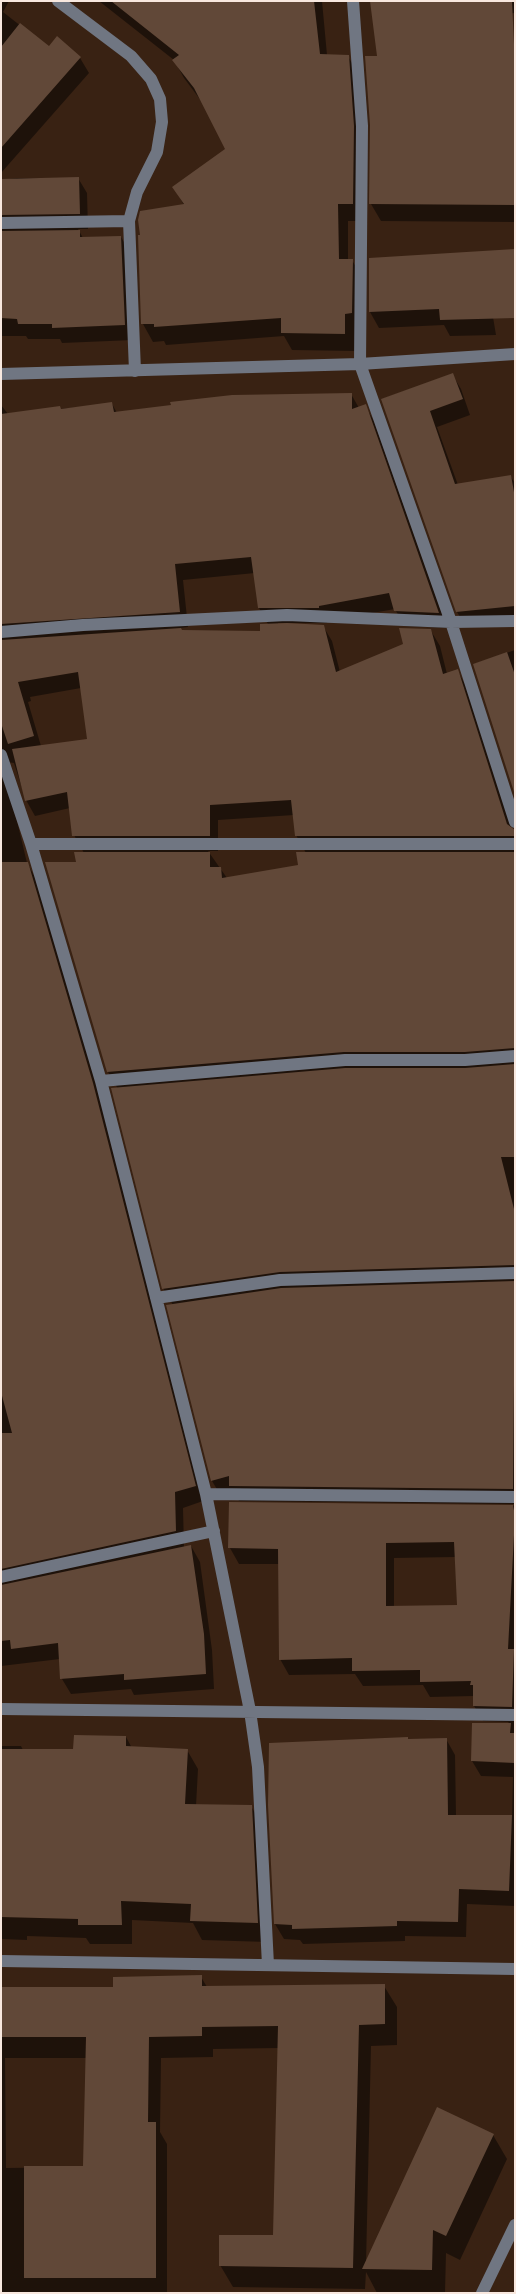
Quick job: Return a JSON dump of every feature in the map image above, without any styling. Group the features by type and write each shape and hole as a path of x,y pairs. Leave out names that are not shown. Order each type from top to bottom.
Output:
{"street":[{"path":"58,1 131,56 151,78 160,98 162,122 157,152 137,192 129,221 135,371"},
{"path":"353,1 362,126 360,364 451,622 515,822"},
{"path":"1,223 129,221"},
{"path":"1,374 360,364 515,354"},
{"path":"1,632 83,625 287,615 451,622 515,621"},
{"path":"1,754 31,844 101,1081 206,1494 250,1710 258,1767 268,1965"},
{"path":"31,844 515,844"},
{"path":"101,1081 345,1060 465,1060 515,1056"},
{"path":"156,1298 280,1280 515,1273"},
{"path":"206,1494 515,1497"},
{"path":"1,1577 214,1531"},
{"path":"1,1709 250,1710 515,1715"},
{"path":"1,1961 515,1969"},
{"path":"482,2293 515,2226"}],"building":[{"path":"111,1 314,1 320,54 349,55 354,126 353,204 338,204 339,259 353,259 352,313 345,314 345,334 281,333 281,318 154,327 154,324 141,324 138,235 140,235 138,220 140,211 184,204 172,187 225,149 194,88 172,60 179,55"},
{"path":"370,1 512,1 515,66 515,205 369,204 370,125 365,56 377,56"},
{"path":"20,23 49,46 57,36 81,57 1,148 1,47"},
{"path":"79,177 80,214 1,215 1,179"},
{"path":"80,230 80,237 121,236 125,325 52,328 52,324 18,324 17,319 1,318 1,231"},
{"path":"515,249 515,318 440,320 439,309 369,312 369,258"},
{"path":"453,373 463,399 430,411 455,484 511,475 515,498 515,606 456,612 381,399"},
{"path":"352,393 352,409 366,404 439,613 394,611 389,593 319,606 319,608 258,608 251,557 175,564 180,612 1,624 1,414 60,406 61,409 112,402 114,412 171,405 170,402 232,395"},
{"path":"260,624 324,625 336,672 403,644 399,628 431,629 443,674 458,669 507,824 515,830 515,836 295,836 291,800 210,805 210,836 72,836 67,792 25,801 12,749 87,739 78,672 18,682 34,736 8,744 1,723 1,640 181,628 182,630 260,631"},
{"path":"507,652 515,675 515,795 473,664"},
{"path":"74,852 210,852 210,867 221,867 222,878 298,865 296,852 515,852 515,1048 465,1052 344,1052 107,1072 45,862 76,862"},
{"path":"1,862 28,862 93,1083 196,1486 175,1492 176,1531 1,1569 1,1433 12,1433 1,1392"},
{"path":"515,1064 515,1157 501,1157 515,1213 515,1265 280,1272 162,1289 111,1088 345,1068 465,1068"},
{"path":"515,1281 513,1489 229,1486 229,1476 211,1481 166,1305 281,1288"},
{"path":"229,1502 513,1505 515,1516 508,1649 514,1649 512,1707 473,1706 473,1685 470,1685 471,1681 420,1682 420,1670 352,1671 352,1658 279,1660 278,1549 228,1548","holes":["454,1542 457,1605 386,1606 386,1543"]},
{"path":"191,1545 204,1634 206,1674 124,1680 124,1674 60,1679 58,1643 11,1649 10,1640 1,1641 1,1585"},
{"path":"472,1723 511,1723 510,1733 515,1733 515,1763 471,1761"},
{"path":"74,1735 126,1736 126,1746 188,1749 185,1804 252,1805 258,1923 190,1921 191,1904 121,1901 122,1925 78,1925 78,1919 1,1917 1,1749 73,1749"},
{"path":"408,1737 408,1739 447,1738 448,1815 512,1815 509,1891 459,1889 458,1922 397,1921 397,1926 292,1929 292,1925 274,1924 268,1805 269,1743"},
{"path":"202,1975 202,1986 385,1984 385,2024 359,2025 353,2268 219,2266 219,2235 273,2235 278,2026 202,2027 202,2036 149,2037 148,2122 156,2122 156,2278 24,2278 24,2166 83,2166 86,2037 1,2037 2,1987 113,1987 113,1977"},
{"path":"437,2107 494,2134 446,2236 433,2230 432,2270 362,2269"}]}
